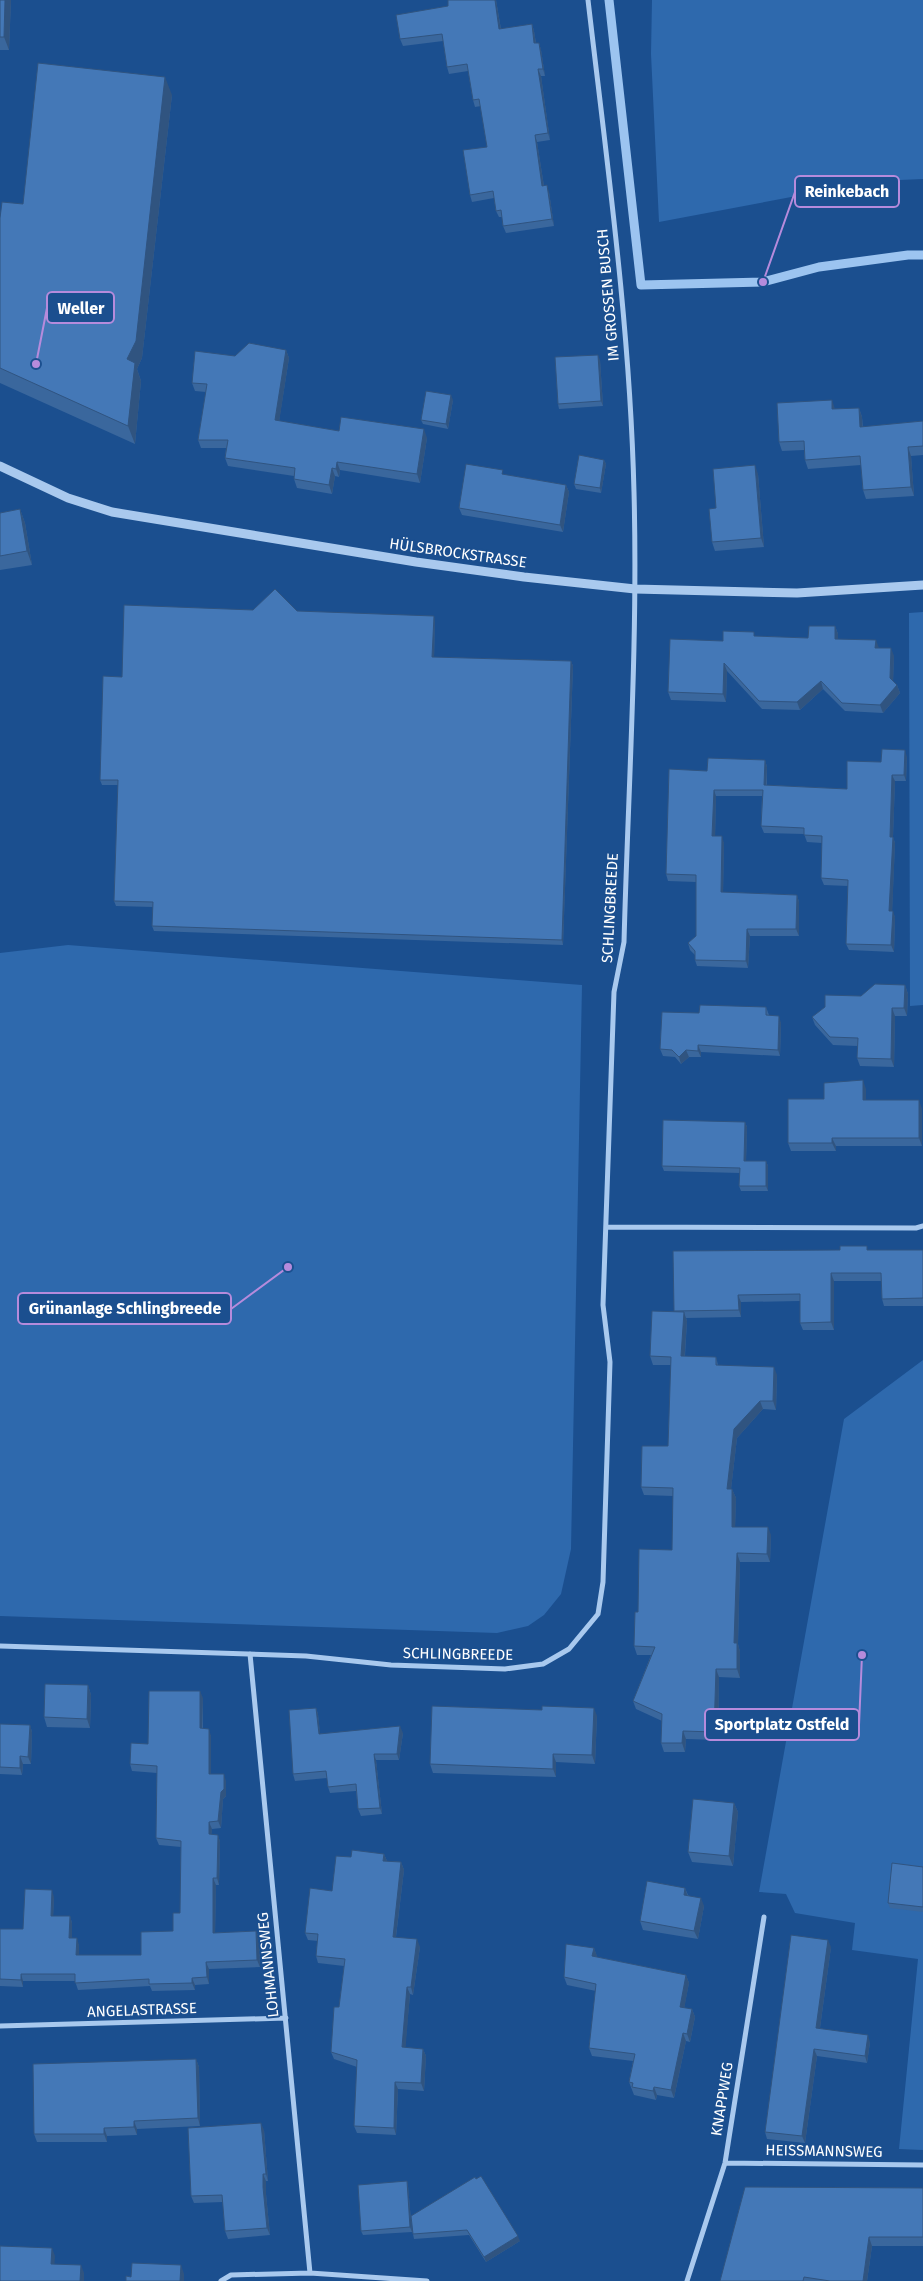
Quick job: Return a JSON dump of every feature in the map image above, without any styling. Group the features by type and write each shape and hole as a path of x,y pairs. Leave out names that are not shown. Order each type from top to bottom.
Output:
{"street":[{"name":"IM GROSSEN BUSCH","path":"588,0 622,299 634,489 635,589"},
{"name":"HÜLSBROCKSTRASSE","path":"0,466 68,498 112,512 416,562 524,577 635,589 796,593 923,585"},
{"name":"SCHLINGBREEDE","path":"0,1646 306,1656 391,1665 505,1669 543,1664 569,1648 598,1614 603,1582 610,1362 603,1305 614,992 624,942 635,589"},
{"path":"607,1227 916,1228 923,1226"},
{"name":"LOHMANNSWEG","path":"250,1654 310,2273"},
{"name":"KNAPPWEG","path":"687,2281 725,2163 764,1917"},
{"name":"ANGELASTRASSE","path":"0,2026 286,2018"},
{"name":"HEISSMANNSWEG","path":"725,2163 923,2165"},
{"path":"221,2281 231,2274 310,2273 427,2281"}],"shaded area":[{"path":"652,0 923,0 923,179 876,181 659,222 651,54"},
{"path":"923,612 923,1005 910,1006 909,613"},
{"path":"68,945 582,985 571,1549 561,1594 544,1615 528,1626 497,1633 0,1616 0,953"},
{"path":"923,1360 923,2150 899,2149 918,1959 852,1950 855,1923 795,1913 786,1894 759,1892 844,1419"}],"building":[{"path":"0,0 5,0 4,37 0,37"},
{"path":"448,0 495,0 499,29 532,24 534,43 539,43 543,69 538,69 548,133 535,135 542,186 547,185 552,219 503,226 501,210 496,211 493,191 470,195 463,150 487,147 479,99 473,100 467,64 447,67 442,34 400,39 396,15 448,6"},
{"path":"38,63 165,77 136,341 127,359 135,363 128,426 0,368 0,218 2,202 23,204"},
{"path":"249,343 286,350 275,420 339,431 341,417 424,429 417,474 337,462 336,469 332,468 329,485 294,479 295,468 225,458 228,440 198,440 207,384 192,383 195,351 235,356"},
{"path":"598,355 601,401 558,404 555,357"},
{"path":"426,391 451,395 446,424 421,420"},
{"path":"832,400 832,409 859,408 860,427 923,421 923,446 908,447 911,487 863,490 860,456 805,460 804,441 779,442 777,403"},
{"path":"579,455 604,460 600,488 574,484"},
{"path":"466,464 503,470 502,474 566,485 560,525 459,508"},
{"path":"755,465 761,538 712,542 709,509 716,508 713,469"},
{"path":"20,509 27,551 0,556 0,513"},
{"path":"275,589 297,611 434,616 432,657 571,661 562,940 152,926 153,902 114,901 118,780 100,780 103,676 122,677 124,605 253,610"},
{"path":"809,626 835,626 835,639 876,640 875,648 891,648 890,678 897,685 880,705 842,703 821,681 797,702 759,701 724,663 723,694 668,692 670,639 723,641 723,631 754,632 754,636 808,638"},
{"path":"882,749 905,750 904,775 892,775 890,837 893,837 889,911 893,911 891,945 846,944 848,880 821,878 822,836 804,835 804,828 761,826 763,790 714,790 712,836 722,836 721,892 797,895 796,929 747,929 746,961 695,960 695,951 688,943 696,936 696,875 666,874 669,769 707,771 708,758 765,760 764,785 847,789 847,761 881,762"},
{"path":"875,984 905,985 904,1008 892,1008 891,1059 857,1058 858,1038 830,1037 812,1017 825,1007 825,995 861,996"},
{"path":"700,1005 766,1007 766,1015 779,1016 778,1050 698,1045 698,1051 686,1050 679,1057 672,1050 660,1049 662,1012 699,1013"},
{"path":"863,1080 863,1100 919,1100 919,1138 832,1138 832,1143 788,1143 788,1099 824,1099 824,1083"},
{"path":"663,1120 745,1122 744,1161 766,1161 766,1186 739,1186 740,1168 662,1166"},
{"path":"840,1246 867,1246 867,1250 923,1250 923,1298 882,1299 881,1273 831,1273 831,1322 800,1323 800,1294 738,1295 739,1310 674,1311 673,1251 840,1250"},
{"path":"652,1311 684,1312 681,1356 716,1357 716,1365 774,1367 773,1401 760,1401 734,1429 727,1489 732,1489 732,1527 768,1527 767,1554 737,1553 734,1643 737,1643 737,1669 716,1669 714,1732 683,1731 682,1743 661,1743 662,1714 633,1701 655,1647 634,1646 635,1612 638,1612 639,1549 672,1550 673,1488 641,1487 642,1446 668,1446 671,1357 650,1356"},
{"path":"45,1684 88,1685 87,1719 44,1717"},
{"path":"149,1691 200,1691 200,1728 209,1729 209,1774 224,1774 224,1789 221,1792 218,1821 209,1822 209,1834 218,1835 217,1878 213,1878 213,1933 256,1931 257,1960 206,1962 207,1977 192,1978 192,1983 149,1984 149,1979 75,1983 75,1974 21,1974 21,1980 0,1979 0,1929 23,1929 25,1889 52,1890 51,1916 70,1916 69,1938 77,1938 76,1955 141,1955 141,1932 173,1931 173,1913 180,1913 181,1841 156,1838 157,1766 130,1764 131,1743 148,1744"},
{"path":"432,1706 542,1710 542,1706 594,1708 592,1755 553,1754 553,1769 430,1764"},
{"path":"316,1708 319,1734 400,1726 397,1754 374,1754 380,1808 358,1809 356,1784 328,1787 326,1771 293,1774 289,1710"},
{"path":"0,1724 30,1725 28,1757 20,1756 20,1768 0,1767"},
{"path":"693,1799 734,1803 729,1856 688,1852"},
{"path":"352,1850 384,1854 383,1861 401,1862 393,1937 417,1939 411,1987 407,1987 402,2047 423,2049 421,2083 395,2082 394,2128 354,2126 357,2060 331,2052 334,2007 339,2007 345,1959 316,1956 318,1934 305,1933 310,1888 332,1891 336,1856 351,1857"},
{"path":"892,1863 923,1867 923,1907 888,1903"},
{"path":"647,1881 685,1888 684,1895 701,1898 694,1931 640,1921"},
{"path":"791,1935 828,1940 816,2028 868,2035 865,2056 814,2049 802,2136 765,2132"},
{"path":"566,1944 594,1948 592,1956 686,1975 680,2007 692,2009 687,2034 683,2033 671,2090 654,2087 653,2091 632,2087 633,2083 629,2082 635,2054 589,2048 596,1984 564,1977"},
{"path":"196,2059 198,2118 134,2121 134,2127 104,2128 104,2134 34,2134 33,2064"},
{"path":"261,2123 266,2174 263,2174 263,2187 267,2228 225,2231 222,2195 191,2196 188,2128"},
{"path":"481,2176 518,2236 484,2257 467,2230 413,2234 411,2216 475,2177 476,2179"},
{"path":"407,2181 410,2227 361,2231 358,2185"},
{"path":"745,2187 923,2188 923,2237 869,2237 863,2281 830,2281 804,2277 803,2281 720,2281"},
{"path":"0,2246 52,2248 51,2264 81,2265 80,2281 0,2281"},
{"path":"132,2263 181,2265 180,2281 126,2281 126,2276 131,2277"}],"waterway":[{"path":"609,0 641,285 763,282 819,267 908,255 923,255"}],"place":[{"name":"Reinkebach","path":"763,282"},
{"name":"Weller","path":"36,364"},
{"name":"Grünanlage Schlingbreede","path":"288,1267"},
{"name":"Sportplatz Ostfeld","path":"862,1655"}]}
